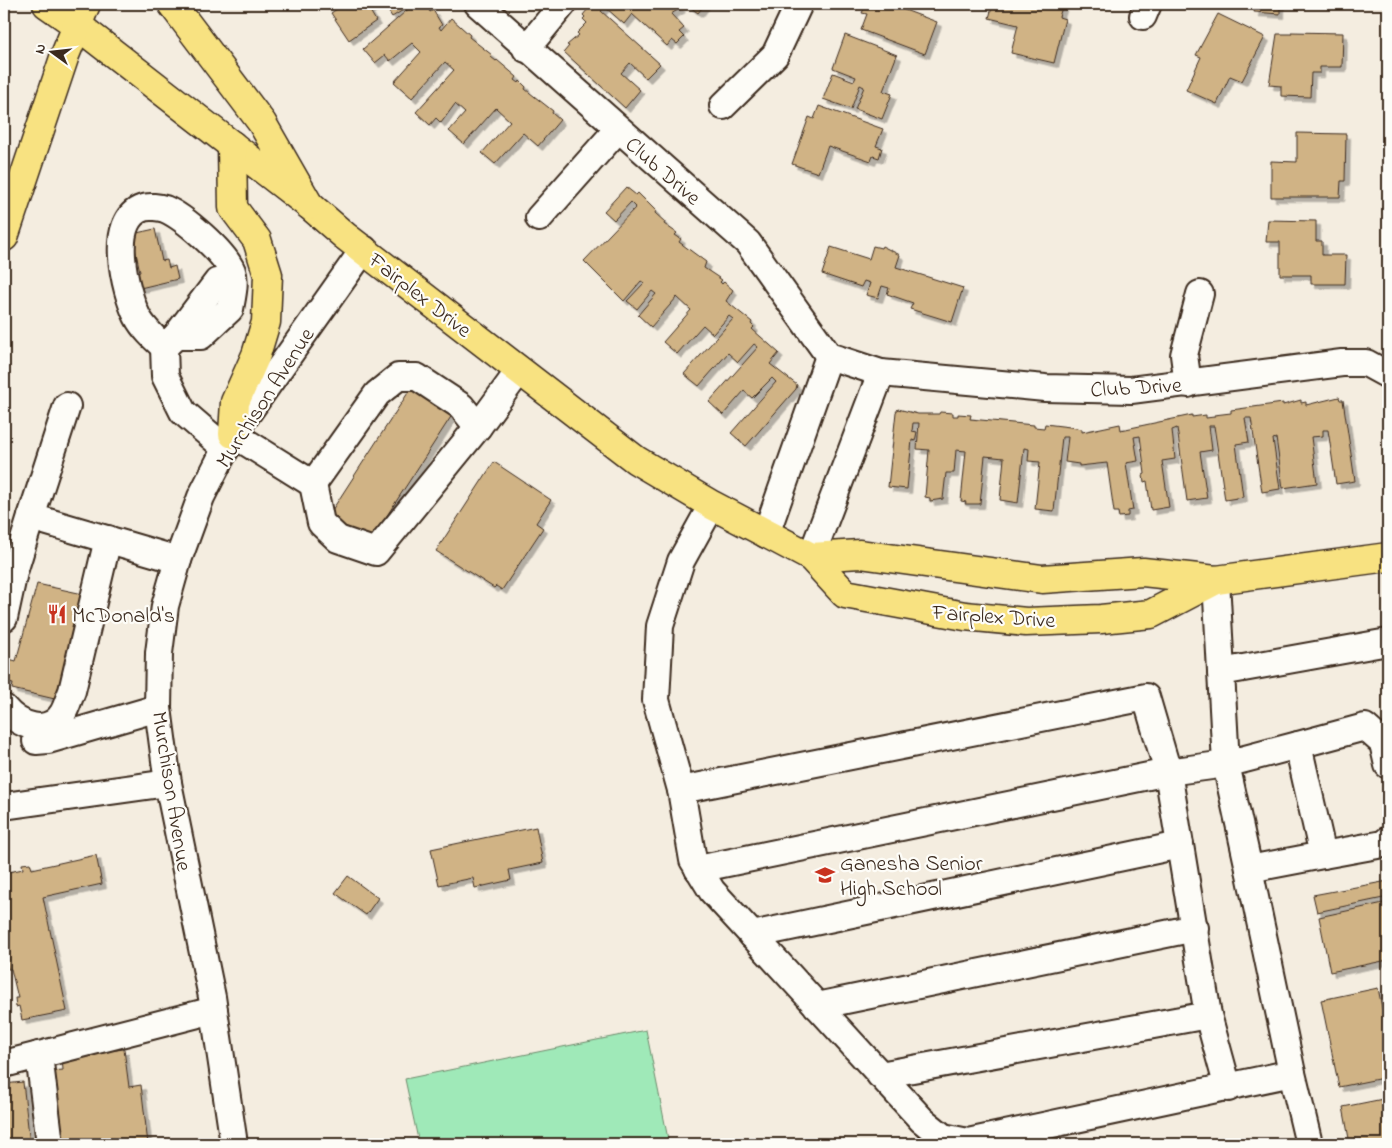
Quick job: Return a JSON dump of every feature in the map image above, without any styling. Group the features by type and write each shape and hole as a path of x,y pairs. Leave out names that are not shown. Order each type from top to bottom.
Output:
{"main road":[{"name":"Fairplex Drive","path":"47,4 82,14 232,145 309,205 345,236 636,460 712,505 811,557 845,594 965,616 1026,622 1101,619 1151,614 1216,580"},
{"path":"172,4 262,123 309,205"},
{"path":"4,237 82,14"},
{"path":"230,442 235,402 256,355 266,322 268,275 257,240 232,208 232,145"},
{"name":"Fairplex Drive","path":"811,557 860,554 1042,579 1143,572 1216,580 1388,557"}],"street":[{"name":"Club Drive","path":"478,4 526,49 748,243 829,356 881,374 1045,388 1131,390 1342,363 1366,363 1388,375"},
{"path":"526,49 563,4"},
{"path":"723,106 774,55 800,4"},
{"path":"539,218 618,129"},
{"path":"141,208 165,209 174,215 224,256 233,272 230,309 201,336 170,341 148,332 137,316 127,290 121,242 123,231 132,215 141,208"},
{"name":"Murchison Avenue","path":"234,1144 214,1010 168,783 158,708 159,652 165,606 178,560 201,497 230,442 364,249"},
{"path":"217,282 170,341 165,376 183,412 230,442 313,484"},
{"path":"1188,384 1184,355 1200,294"},
{"path":"766,534 829,356"},
{"path":"478,427 461,406 417,377 398,377 377,394 313,484 321,523 338,539 376,552 478,427 518,371"},
{"path":"811,557 881,374"},
{"path":"4,618 14,572 67,406"},
{"path":"712,505 681,561 660,626 656,700 681,790 693,860 712,891 922,1120 943,1136 968,1142 1292,1073"},
{"path":"31,517 178,560"},
{"path":"4,708 13,719 28,727 49,724 63,714 74,683 108,539"},
{"path":"1216,580 1226,764 1308,1144"},
{"path":"1221,672 1388,642"},
{"path":"681,790 1146,697 1168,772 1208,1015 1228,1088"},
{"path":"4,731 27,742 48,740 158,708"},
{"path":"698,868 1168,772 1226,764 1365,727 1384,743 1388,765"},
{"path":"1298,745 1323,854"},
{"path":"4,806 168,783"},
{"path":"1249,869 1383,844 1388,840"},
{"path":"752,935 1180,844"},
{"path":"817,1006 1195,928"},
{"path":"4,1064 214,1010"},
{"path":"880,1075 1208,1015"},
{"path":"39,1055 50,1144"}],"green space":[{"path":"646,1030 669,1144 419,1144 405,1079"}],"building":[{"path":"344,4 378,4 369,9 376,21 349,40 331,13"},
{"path":"384,4 413,4 392,17"},
{"path":"414,4 427,4 430,12 433,10 442,25 439,27 441,30 451,18 470,35 469,37 492,55 491,57 517,77 515,80 519,83 520,81 526,87 525,89 553,111 552,113 560,120 538,146 523,133 495,164 482,153 510,121 496,108 464,144 449,131 465,113 455,104 441,123 436,118 430,125 416,112 454,70 445,62 412,98 394,82 421,52 412,43 390,61 385,55 375,63 363,49"},
{"path":"592,4 676,4 681,8 671,14 684,28 679,32 684,37 677,44 672,40 667,46 632,14 624,24 605,7 601,11 660,64 646,78 630,63 621,73 640,90 625,108 564,52 569,46 567,45 579,35 577,33 587,23 583,19 585,17 583,15"},
{"path":"686,4 705,4 698,13"},
{"path":"866,4 895,4 894,6 937,22 925,54 861,30 867,14 862,13"},
{"path":"993,4 1063,4 1059,17 1065,19 1054,63 1011,53 1018,25 989,18"},
{"path":"1255,4 1280,4 1280,14 1254,12"},
{"path":"1218,14 1265,37 1242,81 1230,76 1217,104 1186,90 1201,57 1196,55"},
{"path":"1291,32 1343,33 1342,67 1320,67 1320,73 1311,73 1310,97 1281,96 1281,86 1269,85 1277,34 1291,34"},
{"path":"845,35 897,55 883,91 892,94 882,119 855,109 864,87 860,85 851,109 823,99 833,73 854,81 856,77 833,68"},
{"path":"819,106 883,129 876,146 882,148 879,158 873,156 871,161 828,146 818,173 792,164 809,117 814,119"},
{"path":"1297,133 1346,134 1345,181 1341,181 1340,197 1271,197 1271,161 1297,162"},
{"path":"626,187 636,195 638,193 656,211 655,213 665,222 664,224 677,233 675,235 681,239 679,242 706,262 704,268 722,280 720,282 722,284 724,282 733,290 726,301 752,322 751,324 754,327 752,329 779,353 770,364 797,385 796,389 746,446 731,433 776,382 772,378 752,398 744,391 723,415 709,402 758,347 754,344 738,362 728,353 699,386 684,374 733,319 729,316 713,334 703,325 677,354 663,342 691,310 677,297 651,327 638,315 656,294 652,291 637,309 627,301 644,283 641,281 624,301 584,261 636,207 631,202 614,220 604,211"},
{"path":"1268,220 1316,221 1316,241 1322,241 1322,255 1346,255 1345,284 1311,284 1311,275 1280,275 1280,242 1266,242"},
{"path":"155,229 162,261 167,260 169,268 175,266 178,279 136,289 132,274 140,272 132,234"},
{"path":"873,246 881,248 882,246 900,255 896,267 963,288 952,322 910,309 913,303 887,294 889,288 882,286 878,298 866,295 870,283 864,281 861,287 822,274 831,247 869,259"},
{"path":"415,382 456,409 366,548 325,521"},
{"path":"1339,397 1340,400 1343,400 1355,481 1336,484 1328,430 1323,430 1323,436 1311,437 1317,483 1283,488 1276,438 1273,439 1280,489 1262,492 1251,418 1245,418 1249,442 1236,444 1243,497 1225,500 1214,426 1209,426 1212,450 1200,452 1207,498 1187,501 1177,428 1172,430 1175,459 1162,461 1169,507 1151,510 1147,481 1144,482 1143,475 1145,474 1140,436 1134,437 1138,461 1126,463 1133,510 1128,511 1128,516 1119,517 1118,512 1114,512 1107,463 1079,466 1079,464 1065,462 1068,437 1062,437 1054,511 1035,509 1040,462 1028,461 1029,449 1024,448 1018,503 1000,500 1004,458 985,456 980,504 965,504 966,502 961,501 966,451 956,450 954,473 946,473 943,499 930,501 930,498 925,497 929,450 917,449 919,423 913,423 912,431 917,432 915,441 912,440 907,489 888,487 896,412 898,409 918,414 939,414 940,412 953,413 953,416 958,416 958,414 971,415 970,419 1034,425 1034,427 1044,428 1045,424 1070,427 1082,429 1082,432 1120,424 1121,430 1192,415 1192,417 1206,415 1206,418 1214,417 1214,415 1231,413 1231,410 1283,403 1283,405 1301,400 1301,403 1306,402 1306,405"},
{"path":"494,462 551,500 536,523 543,528 502,590 496,586 494,588 436,551"},
{"path":"37,584 83,594 59,700 12,689 13,684 4,682 9,659 16,661"},
{"path":"536,827 543,863 509,870 511,880 475,888 473,878 439,885 431,849"},
{"path":"96,855 102,884 43,897 67,1011 22,1020 19,1006 16,1007 15,998 18,998 11,969 8,969 7,961 9,960 4,934 4,873 23,869 22,864 30,863 32,869"},
{"path":"348,876 378,898 366,915 335,893"},
{"path":"1388,881 1388,897 1317,912 1313,895"},
{"path":"1388,902 1388,960 1330,972 1319,917"},
{"path":"1378,988 1388,1037 1388,1077 1339,1087 1321,1000"},
{"path":"124,1049 129,1087 141,1085 148,1144 60,1144 51,1071 63,1070 62,1057"},
{"path":"23,1082 30,1144 4,1144 4,1084"},
{"path":"1388,1098 1388,1144 1350,1144 1343,1107"}],"place":[{"name":"McDonald's","path":"57,614"},
{"name":"Ganesha Senior High School","path":"825,875"}]}
